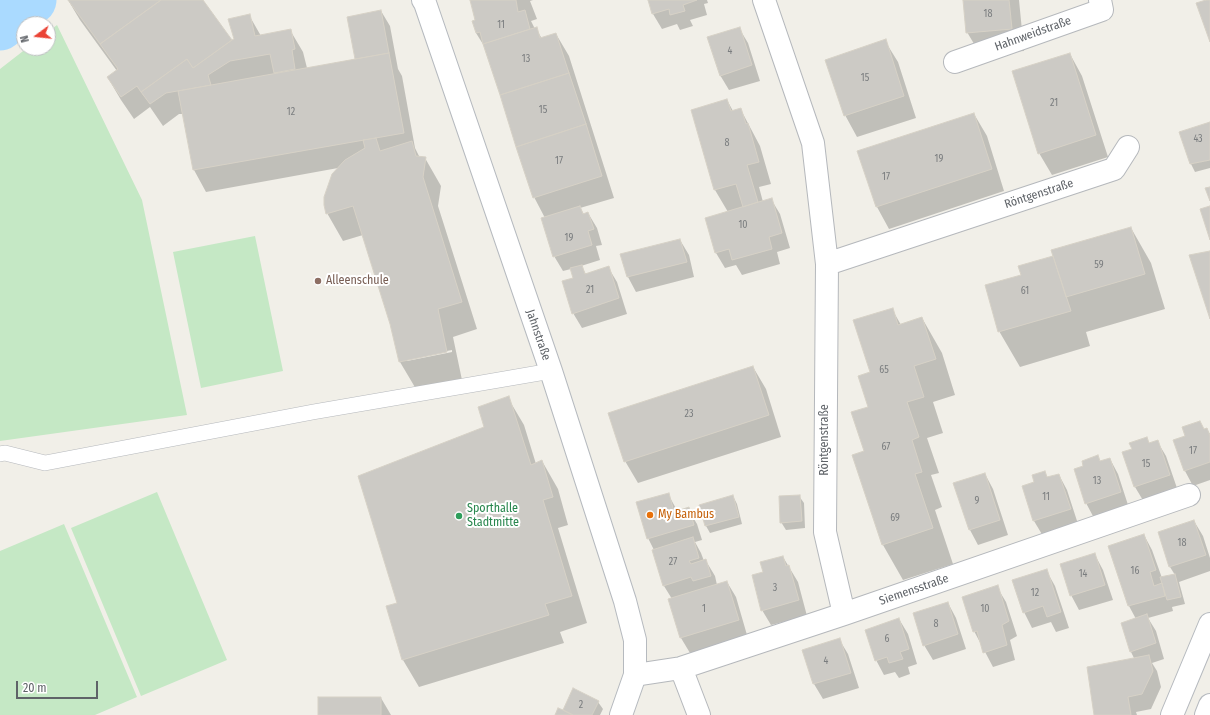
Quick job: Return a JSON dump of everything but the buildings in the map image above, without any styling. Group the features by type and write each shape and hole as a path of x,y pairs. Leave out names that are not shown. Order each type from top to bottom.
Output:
{"street":[{"name":"Jahnstraße","path":"423,0 426,3 551,372 625,601 635,640 635,674"},
{"name":"Röntgenstraße","path":"764,0 813,143 827,264 825,532 844,614"},
{"name":"Hahnweidstraße","path":"955,62 1102,10 1100,0"},
{"name":"Röntgenstraße","path":"827,264 1114,169 1128,147"},
{"name":"Siemensstraße","path":"635,674 681,668 844,614 1189,495"},
{"path":"1174,714 1210,624"},
{"path":"681,668 699,715"},
{"path":"620,715 635,674"},
{"path":"1206,715 1210,705"}],"lane":[{"path":"0,454 5,453 44,462 313,412 551,372"}],"green space":[{"path":"57,25 142,200 187,415 0,441 0,69 17,56 56,56"},
{"path":"255,236 283,371 201,388 173,252"},
{"path":"157,492 227,660 141,696 71,528"},
{"path":"64,524 137,697 95,715 0,715 0,551"}],"waterway":[{"path":"0,26 32,0"}],"place":[{"name":"Alleenschule","path":"318,281"},
{"name":"My Bambus","path":"650,515"},
{"name":"Sporthalle Stadtmitte","path":"459,516"}]}
